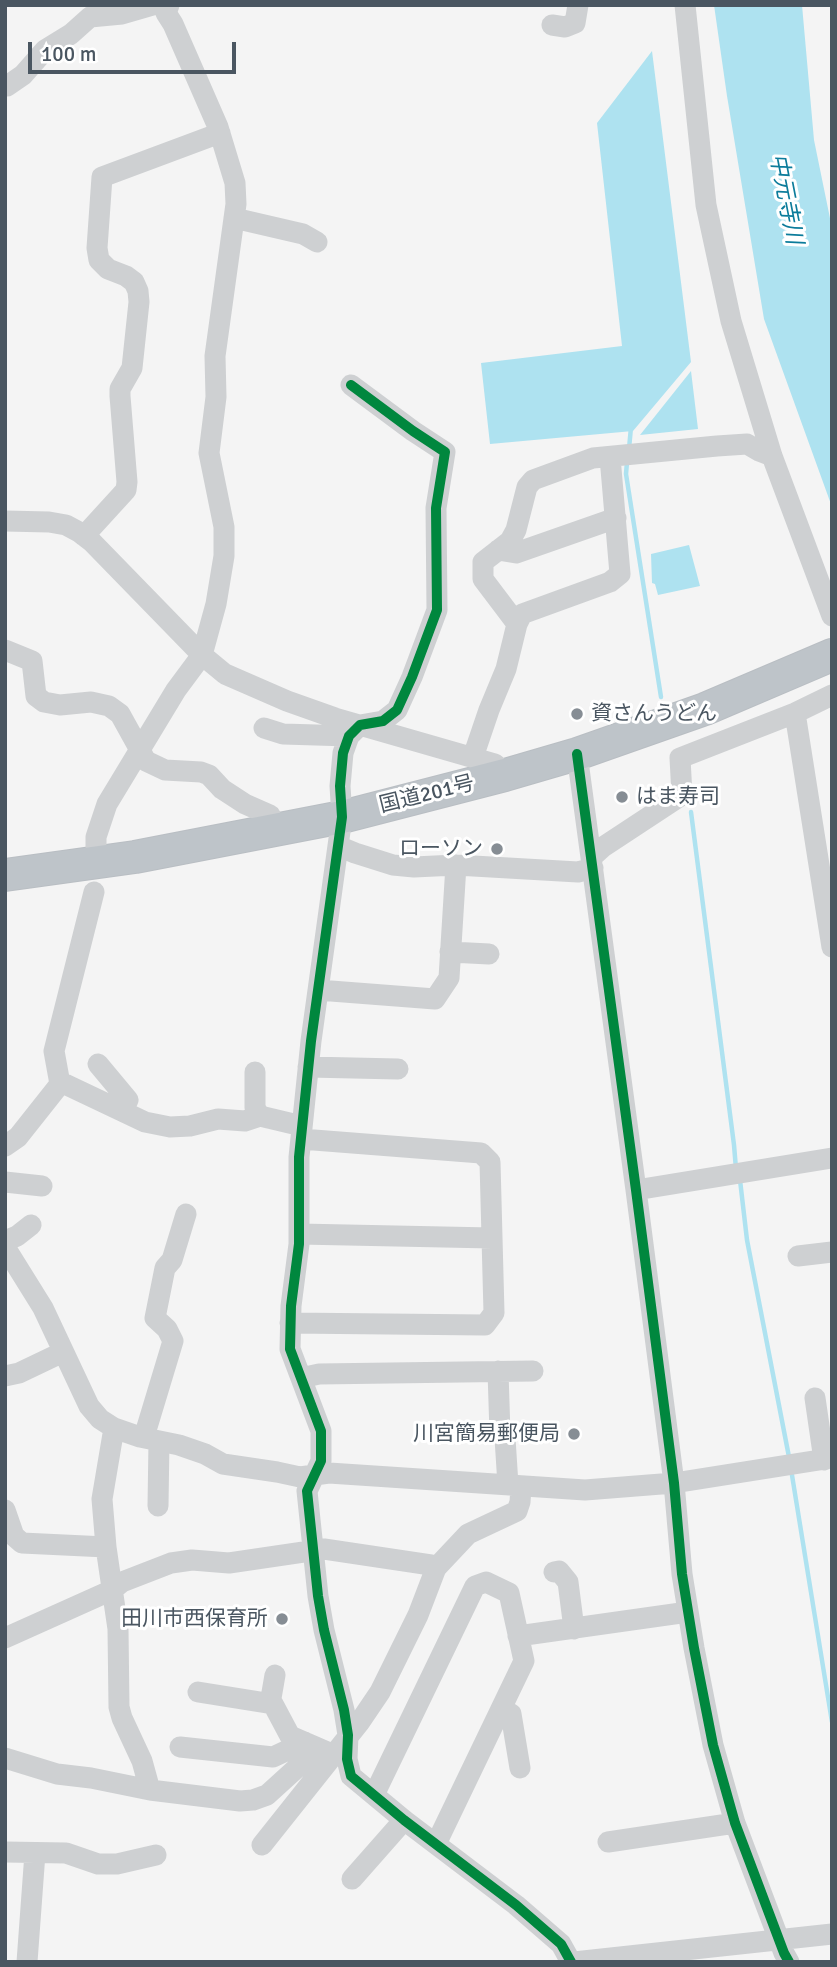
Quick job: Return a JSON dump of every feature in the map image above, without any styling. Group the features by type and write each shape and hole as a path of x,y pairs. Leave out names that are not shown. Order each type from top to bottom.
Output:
{"highway":[{"name":"国道201号","path":"5,875 135,857 275,828 340,831 505,775 578,762 832,655"},
{"name":"国道201号","path":"5,887 135,873 340,831 699,728 832,676"}],"street":[{"path":"552,25 565,27 575,23 578,5"},
{"path":"685,5 706,205 732,321 772,456 832,616"},
{"path":"7,86 23,75 45,50 71,34 90,17 162,6 173,24 220,133 235,183 236,204 215,356 216,397 209,453 224,527 224,556 216,604 202,655 176,690 107,804 96,836 96,848"},
{"path":"84,536 126,490 120,389 132,368 139,302 134,282 127,276 108,269 99,260 97,248 102,177 220,133"},
{"path":"234,218 303,234 317,242"},
{"path":"264,728 283,734 355,730 383,721 397,710 437,610 436,508 445,452 351,386"},
{"path":"517,624 484,579 483,562 510,541 516,530 527,487 533,480 593,458 747,444 772,456"},
{"path":"472,757 506,669 522,614 610,582 620,574 610,457"},
{"path":"498,550 516,553 616,518"},
{"path":"5,521 66,525 84,536 202,655 225,674 335,718 355,730 472,757 495,764 505,775"},
{"path":"5,650 32,661 36,696 44,702 60,705 91,702 109,706 120,714 146,761 165,771 201,772 209,775 222,789 245,804 270,815 275,828"},
{"path":"340,831 393,865 456,865 578,872 592,863 603,847 682,795 680,758 795,713 832,695"},
{"path":"795,713 832,947"},
{"path":"355,730 343,753 340,831 308,1067 301,1133 299,1234 290,1323 290,1349 321,1431 321,1461 307,1491 312,1552 324,1630 348,1735 351,1776 516,1905 561,1944 572,1962 832,1934"},
{"path":"578,762 674,1483 688,1612 713,1745 734,1823 783,1953 789,1962"},
{"path":"318,990 435,999 449,978 456,865"},
{"path":"5,1146 18,1137 60,1084 54,1051 94,892"},
{"path":"450,952 489,954"},
{"path":"98,1064 128,1100 124,1111"},
{"path":"308,1067 398,1069"},
{"path":"255,1072 255,1108 260,1115 301,1133 481,1153 490,1162 494,1314 485,1325 290,1323"},
{"path":"60,1084 145,1122 170,1127 190,1126 218,1119 245,1121 260,1115"},
{"path":"636,1190 832,1158"},
{"path":"5,1182 42,1186"},
{"path":"158,1506 152,1439 173,1341 167,1329 155,1318 165,1268 172,1260 186,1214"},
{"path":"5,1241 31,1225"},
{"path":"299,1234 492,1238"},
{"path":"5,1247 43,1308 89,1406 100,1419 114,1428 205,1454 223,1464 300,1477 329,1473 585,1490 674,1483 828,1459 815,1398"},
{"path":"797,1253 832,1252"},
{"path":"5,1377 63,1352"},
{"path":"180,1746 273,1757 317,1748 348,1735 359,1723 380,1692 418,1615 436,1568 468,1534 517,1511 520,1502 514,1486 505,1438 500,1434 498,1371"},
{"path":"301,1378 319,1374 533,1371"},
{"path":"114,1428 103,1499 106,1547 118,1629 119,1707 142,1761 150,1790"},
{"path":"5,1510 14,1536 22,1543 106,1547"},
{"path":"5,1638 112,1590 122,1582 171,1563 192,1560 229,1563 324,1549 431,1565 436,1568"},
{"path":"554,1572 559,1571 568,1582 574,1629"},
{"path":"374,1795 475,1586 486,1583 509,1593 524,1661 436,1844"},
{"path":"518,1636 688,1612"},
{"path":"271,1704 275,1675"},
{"path":"198,1692 273,1704 290,1736 317,1748"},
{"path":"501,1709 511,1714 520,1768"},
{"path":"5,1758 57,1774 150,1790 240,1801 267,1795 317,1748"},
{"path":"262,1845 317,1748"},
{"path":"352,1879 404,1820"},
{"path":"608,1842 734,1823"},
{"path":"5,1852 66,1853 98,1864 117,1864 156,1855"},
{"path":"27,1962 35,1853"}],"water":[{"name":"中元寺川","path":"714,5 802,5 814,140 832,228 832,507 764,319"},
{"path":"652,51 691,362 633,431 490,444 481,363 622,346 597,123"},
{"path":"691,371 698,429 640,435"},
{"path":"689,545 700,586 658,595 655,584 652,583 651,554"}],"waterway":[{"path":"629,449 631,427"},
{"path":"627,462 626,474 661,697"},
{"path":"691,812 736,1169"},
{"path":"740,1180 747,1240 789,1457"},
{"path":"791,1469 832,1722"}],"cycle path":[{"path":"351,385 445,452 436,508 437,610 397,710 383,721 360,725 349,736 343,753 340,786 342,817 311,1041 299,1157 299,1244 291,1306 290,1349 321,1431 321,1461 307,1491 318,1596 344,1710 348,1735 347,1759 351,1776 516,1905 561,1944 571,1962"},
{"path":"577,754 674,1483 682,1574 694,1648 713,1745 735,1823 789,1962"}],"place":[{"name":"資さんうどん","path":"577,714"},
{"name":"はま寿司","path":"622,797"},
{"name":"ローソン","path":"497,849"},
{"name":"川宮簡易郵便局","path":"574,1434"},
{"name":"田川市西保育所","path":"282,1619"}]}
